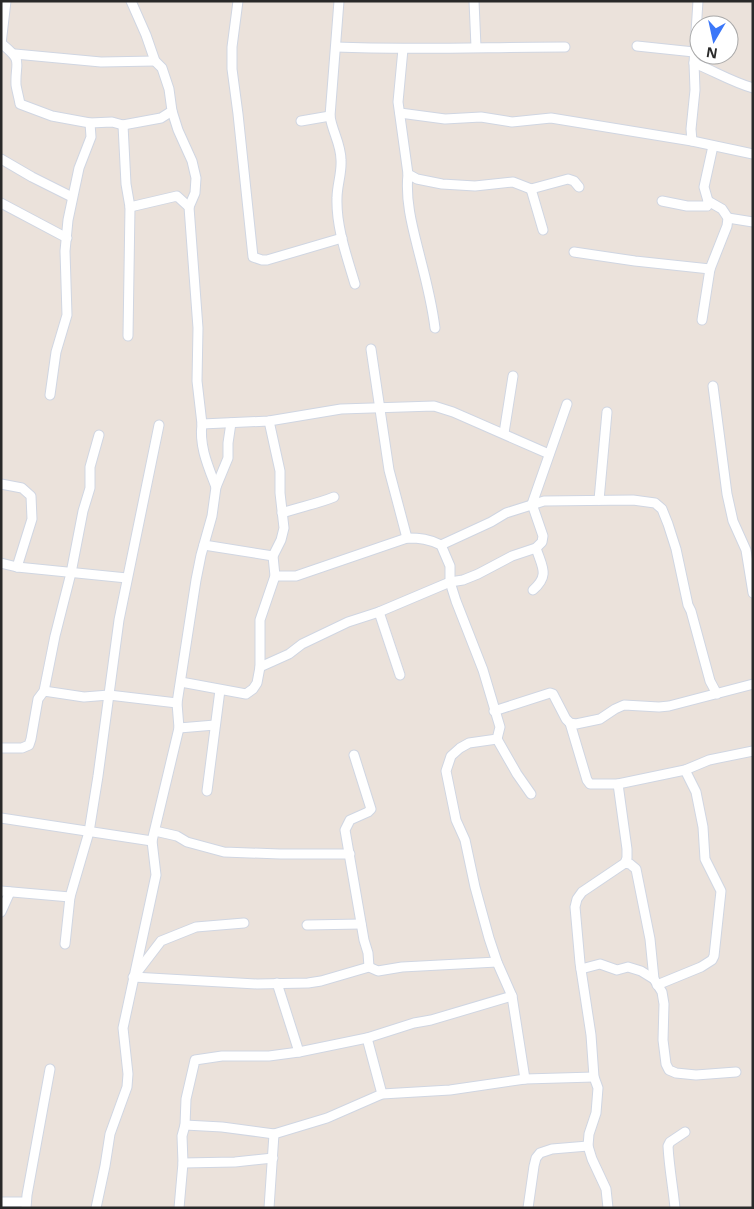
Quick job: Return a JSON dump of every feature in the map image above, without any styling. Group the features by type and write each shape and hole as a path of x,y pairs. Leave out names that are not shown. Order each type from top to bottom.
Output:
{"street":[{"path":"6,1 2,44 15,54 102,62 155,61"},
{"path":"131,1 155,61 162,68 169,89 172,111 192,161 196,178 194,193 189,207 198,328 197,381 202,424 200,435 202,448 216,486"},
{"path":"238,1 232,47 232,69 253,256 262,260 268,260 342,238"},
{"path":"340,1 330,116 342,162 337,200 342,238 355,284"},
{"path":"474,1 476,47"},
{"path":"697,15 698,1"},
{"path":"637,46 689,51"},
{"path":"336,47 403,49 565,47"},
{"path":"403,49 399,88 400,113 408,174 409,212 426,278 436,328"},
{"path":"15,54 18,66 16,85 20,104 52,116 90,123 112,122 123,125 161,118 172,111"},
{"path":"692,141 691,129 695,90 694,65"},
{"path":"699,65 731,81 753,88"},
{"path":"400,113 444,119 481,117 512,122 551,118 692,141 753,154"},
{"path":"301,121 330,116"},
{"path":"50,396 56,352 67,315 66,238 72,197 79,168 91,137 90,123"},
{"path":"123,125 126,184 130,207 128,336"},
{"path":"662,201 705,207 708,201 704,187 713,146"},
{"path":"1,159 72,197"},
{"path":"408,174 417,179 442,184 475,186 513,182 531,189 568,179 574,181 579,187"},
{"path":"531,189 543,230"},
{"path":"130,207 177,196 189,207"},
{"path":"702,320 710,268 727,226 728,218 722,209 708,201"},
{"path":"1,203 66,238"},
{"path":"728,218 753,222"},
{"path":"574,252 635,261 710,268"},
{"path":"371,349 389,470 407,538"},
{"path":"504,434 513,376"},
{"path":"713,386 727,494 733,520 746,550 753,593"},
{"path":"260,666 288,654 302,644 348,622 379,612 450,582 463,580 512,556 536,548 542,542 543,536 532,504 568,404"},
{"path":"202,424 269,421 341,409 434,406 453,412 550,454"},
{"path":"599,500 607,412"},
{"path":"181,682 246,694 257,683 260,666 260,620 275,576 273,556 281,540 284,528 280,471 269,421"},
{"path":"96,1208 110,1134 126,1087 128,1074 122,1028 156,875 154,836 179,728 177,704 196,580 212,516 216,486 228,458 228,442 232,423"},
{"path":"65,944 70,896 89,832 103,744 119,620 160,425"},
{"path":"1,748 22,748 29,745 38,699 44,691 55,636 71,573 83,510 90,488 90,467 99,436"},
{"path":"1,484 22,488 31,496 32,519 17,567"},
{"path":"282,513 303,506 317,504 334,497"},
{"path":"441,545 506,513 544,501 633,500 654,503 662,509 676,549 688,605 710,681 717,694"},
{"path":"275,576 296,576 407,538 432,540 441,545 450,566 450,582 456,602 483,670 500,728 497,739 531,794"},
{"path":"204,545 273,556"},
{"path":"533,590 542,582 544,576 536,548"},
{"path":"1,563 17,567 127,578"},
{"path":"379,612 400,676"},
{"path":"570,723 576,724 600,719 624,705 659,708 753,684"},
{"path":"207,791 220,690"},
{"path":"44,691 84,697 109,695 177,704"},
{"path":"494,711 550,693 553,694 570,723 587,780 590,784 618,784 685,770 709,760 753,751"},
{"path":"179,728 215,725"},
{"path":"497,739 469,743 460,748 451,756 446,770 456,820 465,840 475,887 497,962 512,996 525,1079"},
{"path":"354,755 370,809 368,812 350,820 346,824 345,830 369,967"},
{"path":"656,982 701,966 712,960 722,899 719,886 705,859 704,826 696,792 685,770"},
{"path":"608,1208 606,1189 592,1160 588,1146 598,1099 598,1088 594,1076 592,1035 581,968 575,907 577,899 582,892 625,863 627,858 618,784"},
{"path":"1,818 89,832 177,836 187,842 224,852 350,854"},
{"path":"625,863 630,864 636,869 650,939 656,982"},
{"path":"1,918 6,892 70,896"},
{"path":"133,977 161,941 196,927 244,923"},
{"path":"307,925 361,924"},
{"path":"133,977 277,983 321,981 369,967 378,971 402,967 497,962"},
{"path":"581,968 600,964 617,970 628,967 641,971 656,982 662,992 664,1009 663,1040 666,1064 670,1070 676,1073 696,1075 736,1072"},
{"path":"277,983 299,1052"},
{"path":"179,1208 183,1163 182,1136 185,1125 186,1099 195,1060 222,1056 269,1056 299,1052 367,1038 414,1022 431,1020 512,996"},
{"path":"367,1038 382,1094"},
{"path":"1,1202 26,1205 50,1069"},
{"path":"185,1125 222,1127 274,1134 327,1118 382,1094 450,1090 525,1079 594,1076"},
{"path":"675,1208 670,1178 668,1146 670,1142 685,1132"},
{"path":"269,1208 274,1134"},
{"path":"528,1208 536,1158 540,1154 552,1149 588,1146"},
{"path":"183,1163 235,1162 273,1158"}]}
